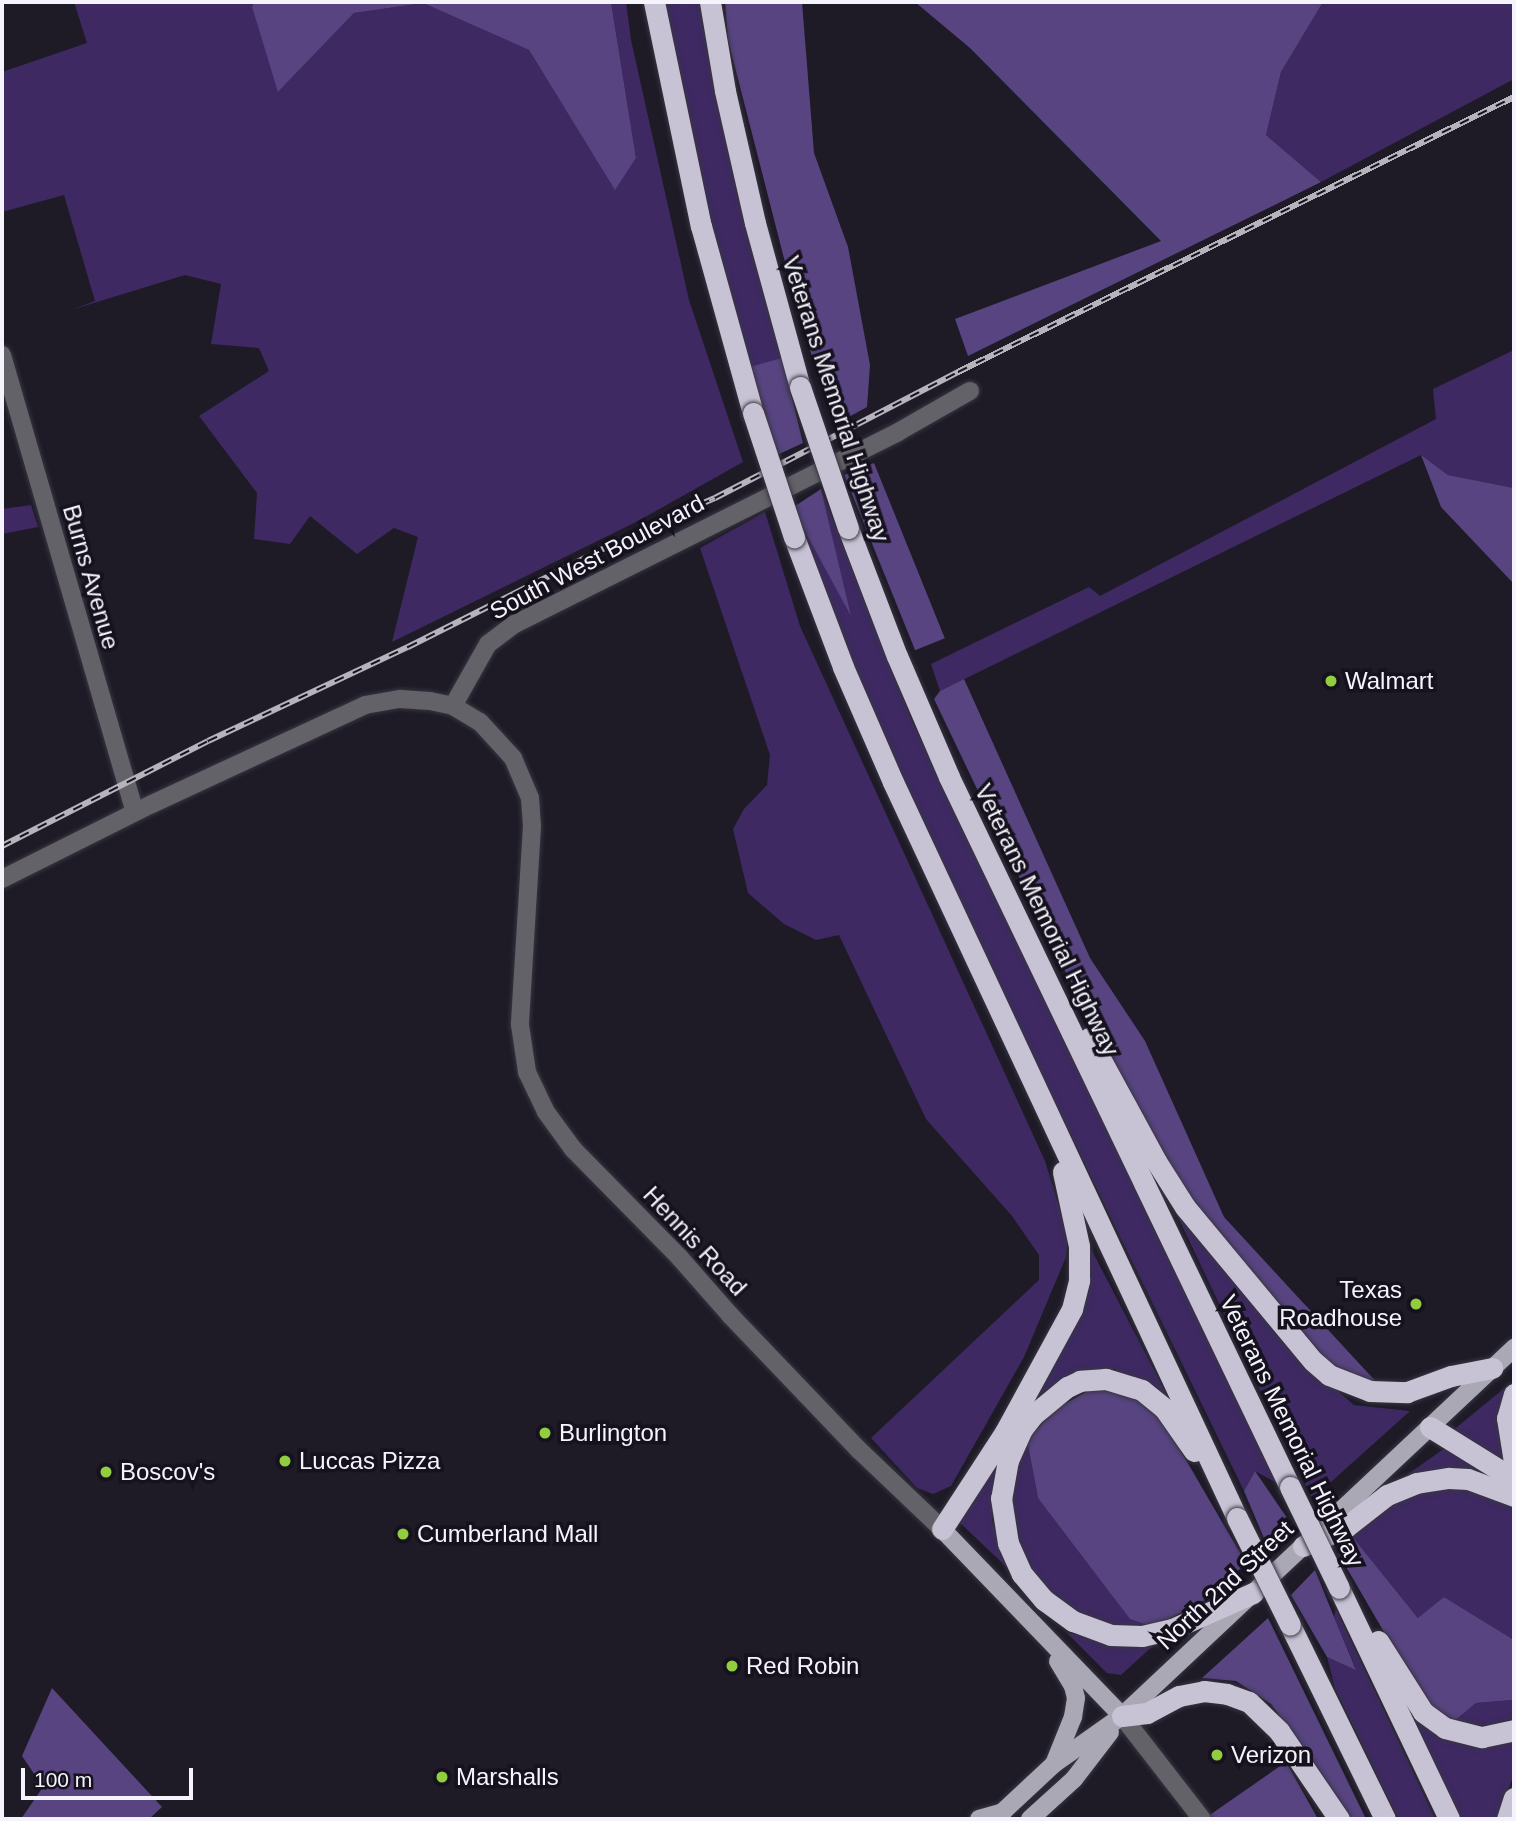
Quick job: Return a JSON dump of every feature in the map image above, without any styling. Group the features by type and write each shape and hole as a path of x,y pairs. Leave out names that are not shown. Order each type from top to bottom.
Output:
{"highway":[{"path":"654,2 701,226 753,413 794,537 843,667 974,960 1237,1518 1385,1819"},
{"name":"Veterans Memorial Highway","path":"709,2 725,91 755,223 800,387 848,528 897,656 970,820 1450,1819"},
{"path":"970,820 1169,1183 1200,1227 1313,1361 1329,1375 1345,1383 1370,1391 1388,1392 1424,1388 1451,1376 1492,1368"},
{"path":"942,1529 1005,1432 1061,1334 1072,1309 1080,1262 1075,1214 1062,1168 974,960"},
{"path":"1237,1518 1164,1408 1142,1390 1106,1379 1080,1381 1056,1393 1022,1429 1008,1460 1001,1498 1008,1543 1022,1574 1032,1588 1073,1621 1111,1635 1143,1636 1172,1629 1253,1593"},
{"path":"1514,1394 1507,1418 1514,1462"},
{"path":"1430,1427 1514,1479"},
{"path":"1303,1546 1346,1527 1387,1495 1416,1483 1449,1478 1468,1479 1514,1496"},
{"path":"1339,1588 1423,1712 1445,1728 1468,1736 1491,1736 1514,1730"},
{"path":"1122,1716 1147,1713 1179,1696 1204,1691 1227,1694 1249,1702 1279,1731 1339,1819"},
{"path":"1507,1819 1514,1798"}],"main road":[{"name":"North 2nd Street","path":"1122,1716 1514,1348"},
{"name":"Hennis Road","path":"942,1529 1122,1716"},
{"path":"1028,1620 1036,1638 1064,1670 1076,1698 1073,1717 1054,1764"},
{"path":"979,1819 999,1816 1054,1764 1122,1716"},
{"path":"1030,1819 1074,1779 1122,1716"}],"street":[{"name":"Burns Avenue","path":"2,355 135,812"},
{"name":"South West Boulevard","path":"453,706 488,644 515,624 898,432 970,391"},
{"path":"2,879 135,812 365,705 400,699 453,706"},
{"name":"Hennis Road","path":"453,706 480,722 504,745 520,771 530,798 532,826 520,1025 527,1072 546,1112 573,1149 680,1258 730,1315 859,1450 942,1529"},
{"path":"1122,1716 1202,1819"}],"shaded area":[{"path":"74,2 254,2 252,7 279,91 354,13 423,3 529,50 615,189 636,158 611,2 626,2 631,40 689,300 743,462 638,521 392,642 418,537 394,528 357,554 310,516 290,544 254,539 257,493 199,416 269,371 259,348 211,344 221,284 185,275 71,310 95,301 64,195 2,212 2,72 87,43"},
{"path":"254,2 611,2 636,158 615,190 529,50 423,3 354,13 278,92 252,7"},
{"path":"659,2 702,2 782,358 775,361 749,367 741,352"},
{"path":"725,2 802,2 814,153 848,247 870,365 867,407 834,425 797,309 728,40"},
{"path":"915,2 1323,2 1281,72 1266,135 1321,182 968,356 955,319 1161,241 970,48"},
{"path":"1323,2 1514,2 1514,79 1321,182 1266,135 1281,72"},
{"path":"1514,350 1514,488 1448,475 1421,455 940,691 931,664 1089,587 1100,596 1436,419 1433,389"},
{"path":"782,358 803,443 777,455 749,367"},
{"path":"1421,455 1448,475 1514,488 1514,584 1441,507"},
{"path":"874,463 945,638 915,650 844,475"},
{"path":"821,489 912,721 1277,1483 1255,1471 1244,1491 963,914 825,601 792,508 850,613"},
{"path":"821,489 851,616 792,508"},
{"path":"31,505 38,527 2,534 2,509"},
{"path":"765,512 800,626 1045,1161 1068,1236 1066,1257 1024,1357 951,1486 933,1494 917,1488 871,1438 1039,1280 1039,1255 1012,1216 926,1119 839,935 816,940 784,924 748,893 733,829 744,809 767,785 770,755 700,548"},
{"path":"964,679 1090,958 1145,1041 1224,1217 1379,1385 1336,1369 1283,1313 1185,1192 1058,958 934,699 940,691"},
{"path":"1175,1211 1288,1348 1354,1405 1410,1411 1312,1499"},
{"path":"1088,1243 1169,1399 1114,1369 1073,1373 1029,1402 1087,1298"},
{"path":"1507,1386 1498,1430 1503,1461 1452,1431"},
{"path":"1121,1389 1158,1412 1246,1563 1209,1598 1153,1627 1130,1619 1038,1498 1027,1440 1054,1410 1088,1391"},
{"path":"1027,1440 1038,1498 1082,1552 1153,1627 1117,1627 1071,1614 1033,1579 1006,1514 1009,1473"},
{"path":"1445,1448 1494,1475 1452,1469 1401,1479"},
{"path":"999,1457 992,1521 1015,1575 958,1521"},
{"path":"1255,1471 1287,1518 1266,1543 1244,1491"},
{"path":"1460,1488 1514,1504 1514,1640 1444,1597 1419,1619 1351,1535 1409,1490"},
{"path":"1351,1535 1418,1618 1444,1597 1514,1640 1512,1700 1476,1703 1452,1723 1426,1704 1338,1553"},
{"path":"1315,1570 1356,1670 1327,1657 1291,1595"},
{"path":"1336,1609 1435,1819 1398,1819 1335,1688 1327,1657 1356,1669 1334,1617"},
{"path":"1268,1618 1366,1819 1352,1819 1271,1704 1236,1681 1202,1678"},
{"path":"1067,1633 1155,1644 1121,1675 1107,1673"},
{"path":"52,1688 162,1807 149,1819 21,1819 43,1787 22,1756"},
{"path":"1514,1691 1514,1718 1494,1726 1452,1723 1476,1703 1512,1700"},
{"path":"1411,1718 1487,1747 1514,1736 1514,1775 1496,1819 1459,1819"},
{"path":"1286,1762 1318,1819 1204,1819"}],"railway":[{"path":"2,846 208,741 408,647 645,528 715,498 958,372 1514,97"}],"place":[{"name":"Walmart","path":"1331,681"},
{"name":"Texas Roadhouse","path":"1416,1304"},
{"name":"Burlington","path":"545,1433"},
{"name":"Luccas Pizza","path":"285,1461"},
{"name":"Boscov's","path":"106,1472"},
{"name":"Cumberland Mall","path":"403,1534"},
{"name":"Red Robin","path":"732,1666"},
{"name":"Verizon","path":"1217,1755"},
{"name":"Marshalls","path":"442,1777"}]}
